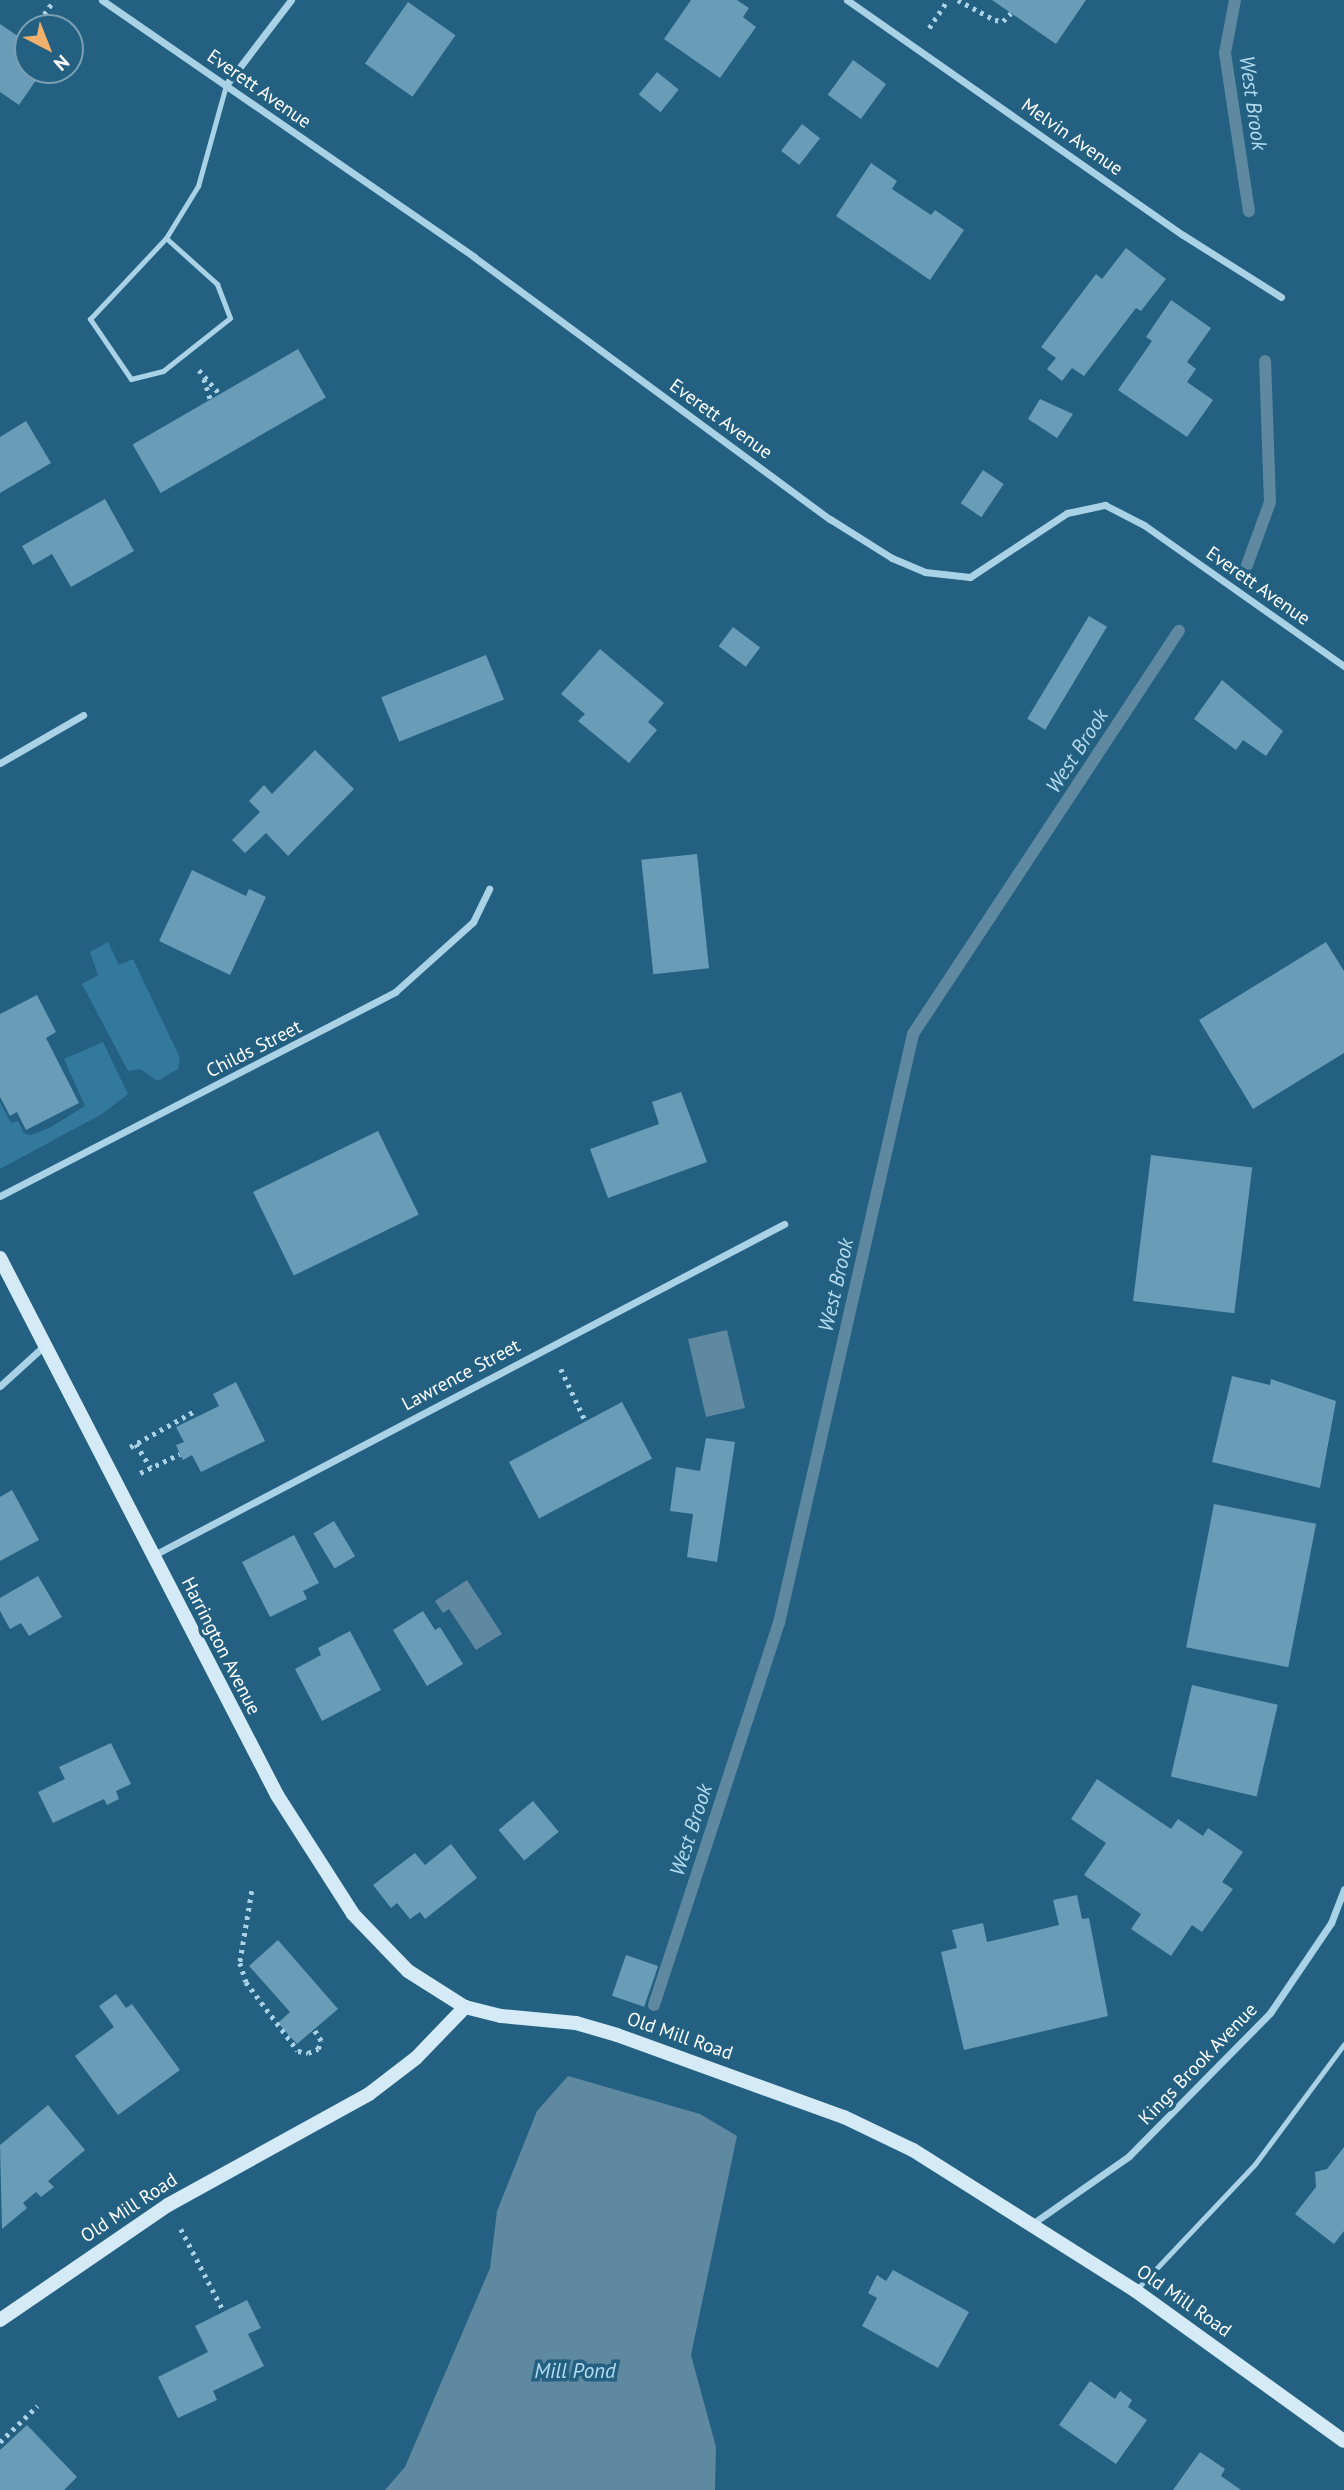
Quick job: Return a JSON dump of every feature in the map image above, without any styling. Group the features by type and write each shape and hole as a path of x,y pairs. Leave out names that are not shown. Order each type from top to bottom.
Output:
{"main road":[{"name":"Harrington Avenue","path":"0,1258 272,1787 353,1914 408,1971 465,2007"},
{"name":"Old Mill Road","path":"0,2320 169,2205 369,2094 416,2058 465,2007 501,2016 576,2023 699,2062 834,2113 913,2150 1136,2291 1344,2441"}],"street":[{"name":"Everett Avenue","path":"102,0 226,85 892,558 925,572 970,576 1068,513 1105,505 1144,525 1344,666"},
{"path":"226,85 290,0"},
{"name":"Melvin Avenue","path":"847,0 1183,235 1281,297"},
{"path":"0,763 83,715"},
{"name":"Childs Street","path":"0,1196 395,992 473,922 489,889"},
{"name":"Lawrence Street","path":"154,1555 784,1224"},
{"path":"0,1386 45,1345"},
{"name":"Kings Brook Avenue","path":"1032,2224 1129,2156 1270,2013 1331,1923 1344,1889"}],"lane":[{"path":"166,238 217,284 230,318 163,372 131,379 90,319 166,238 198,186 226,85"},
{"path":"1136,2291 1255,2164 1344,2044"}],"path":[{"path":"916,47 948,0"},
{"path":"958,0 995,20 1003,21 1011,13"},
{"path":"204,379 211,401"},
{"path":"551,1346 586,1422"},
{"path":"127,1449 193,1412"},
{"path":"136,1444 151,1468"},
{"path":"140,1474 180,1454"},
{"path":"252,1891 240,1963 246,1982 298,2050 308,2053 318,2049 321,2041 314,2030"},
{"path":"169,2205 223,2312"},
{"path":"0,2442 37,2406"}],"shaded area":[{"path":"108,942 119,965 133,959 180,1058 178,1069 158,1081 140,1069 128,1071 82,984 98,975 90,952"},
{"path":"103,1042 128,1094 102,1114 0,1169 0,1102 11,1123 18,1121 24,1133 31,1135 51,1127 85,1106 64,1059"}],"water":[{"path":"727,1330 745,1408 706,1417 688,1339"},
{"path":"467,1580 502,1634 476,1650 449,1609 443,1613 435,1601"},
{"name":"Mill Pond","path":"568,2076 700,2114 737,2136 691,2355 716,2447 715,2490 385,2490 405,2467 490,2268 497,2211 537,2111"}],"building":[{"path":"691,0 737,0 749,8 743,17 756,27 720,78 664,39"},
{"path":"992,0 1086,0 1056,44"},
{"path":"408,2 456,35 412,97 365,63"},
{"path":"0,24 14,34 14,84 33,84 19,105 0,92"},
{"path":"853,60 886,84 861,119 828,95"},
{"path":"657,72 679,90 661,112 639,95"},
{"path":"802,124 820,138 799,165 781,151"},
{"path":"871,163 897,181 892,189 931,215 935,210 964,230 930,280 836,216"},
{"path":"1126,248 1166,279 1141,311 1136,308 1084,376 1072,368 1062,381 1047,369 1056,358 1041,347 1096,274 1102,279"},
{"path":"1171,300 1211,328 1187,362 1196,369 1187,382 1213,400 1187,437 1118,390 1152,341 1146,337"},
{"path":"298,349 326,397 161,493 133,444"},
{"path":"1040,399 1073,414 1057,438 1028,419"},
{"path":"26,421 51,463 0,493 0,437"},
{"path":"983,470 1004,484 981,517 961,503"},
{"path":"105,499 134,551 71,587 52,554 33,565 22,546"},
{"path":"1089,616 1107,627 1045,730 1027,719"},
{"path":"733,627 760,647 746,667 719,646"},
{"path":"600,649 664,703 648,722 657,730 629,763 578,721 585,714 561,694"},
{"path":"486,655 504,700 399,742 381,697"},
{"path":"1222,680 1283,731 1266,756 1243,740 1236,750 1194,719"},
{"path":"315,750 354,789 288,856 266,833 245,853 232,840 260,812 249,801 264,785 272,794"},
{"path":"697,854 709,968 653,974 641,860"},
{"path":"192,870 246,896 249,889 266,897 230,975 159,941"},
{"path":"1326,942 1344,971 1344,1053 1253,1109 1199,1020"},
{"path":"37,995 56,1032 46,1038 79,1103 26,1130 17,1112 10,1116 0,1097 0,1014"},
{"path":"681,1092 707,1162 608,1198 590,1149 659,1124 652,1102"},
{"path":"378,1131 419,1215 294,1276 253,1192"},
{"path":"1151,1155 1252,1167 1234,1313 1133,1301"},
{"path":"1232,1376 1270,1385 1271,1379 1336,1401 1320,1488 1212,1462"},
{"path":"236,1382 265,1441 201,1472 192,1455 183,1460 176,1445 184,1442 176,1427 219,1406 213,1394"},
{"path":"622,1402 652,1459 539,1519 509,1462"},
{"path":"706,1438 735,1442 717,1562 687,1557 693,1514 670,1511 676,1467 700,1471"},
{"path":"12,1490 39,1540 0,1561 0,1497"},
{"path":"1214,1504 1316,1524 1288,1667 1186,1647"},
{"path":"334,1521 355,1556 335,1569 313,1533"},
{"path":"294,1535 319,1583 303,1591 307,1599 270,1617 242,1562"},
{"path":"38,1576 62,1617 29,1636 21,1623 10,1629 0,1611 0,1598"},
{"path":"423,1611 435,1630 440,1627 463,1664 427,1686 393,1630"},
{"path":"350,1631 381,1690 322,1721 295,1669 321,1655 318,1648"},
{"path":"1192,1685 1278,1705 1257,1796 1171,1777"},
{"path":"111,1743 131,1784 116,1791 119,1799 107,1805 104,1799 53,1823 38,1792 65,1779 59,1767"},
{"path":"1097,1779 1171,1829 1178,1819 1203,1836 1208,1828 1243,1852 1222,1882 1233,1889 1202,1932 1192,1925 1171,1956 1131,1929 1141,1914 1084,1875 1106,1843 1071,1819"},
{"path":"533,1801 559,1832 524,1861 499,1830"},
{"path":"451,1844 477,1878 425,1919 420,1912 410,1919 397,1903 391,1908 373,1885 415,1853 425,1865"},
{"path":"1077,1895 1082,1919 1089,1918 1108,2016 964,2050 941,1952 957,1948 952,1930 983,1923 987,1942 1059,1925 1053,1900"},
{"path":"278,1940 338,2009 297,2044 278,2023 290,2012 249,1966"},
{"path":"626,1955 658,1966 644,2007 612,1996"},
{"path":"116,1994 126,2008 132,2004 180,2070 118,2115 75,2056 114,2027 99,2006"},
{"path":"48,2105 85,2150 48,2181 54,2187 41,2197 36,2192 23,2203 27,2208 2,2229 0,2145"},
{"path":"1344,2147 1344,2231 1334,2244 1295,2214 1316,2187 1315,2172 1327,2169"},
{"path":"893,2270 969,2312 938,2368 862,2326 877,2298 868,2293 877,2275 886,2281"},
{"path":"247,2300 261,2328 248,2334 264,2366 213,2391 217,2400 178,2418 158,2377 208,2352 195,2326"},
{"path":"1090,2381 1115,2399 1120,2391 1132,2400 1128,2407 1147,2420 1116,2464 1059,2425"},
{"path":"27,2425 77,2477 64,2490 0,2490 0,2450"},
{"path":"1200,2452 1225,2469 1221,2476 1241,2490 1173,2490"}],"waterway":[{"name":"West Brook","path":"1235,0 1225,53 1249,211"},
{"name":"West Brook","path":"1247,565 1270,502 1265,361"},
{"name":"West Brook","path":"654,2005 779,1623 913,1034 1179,631"}]}
